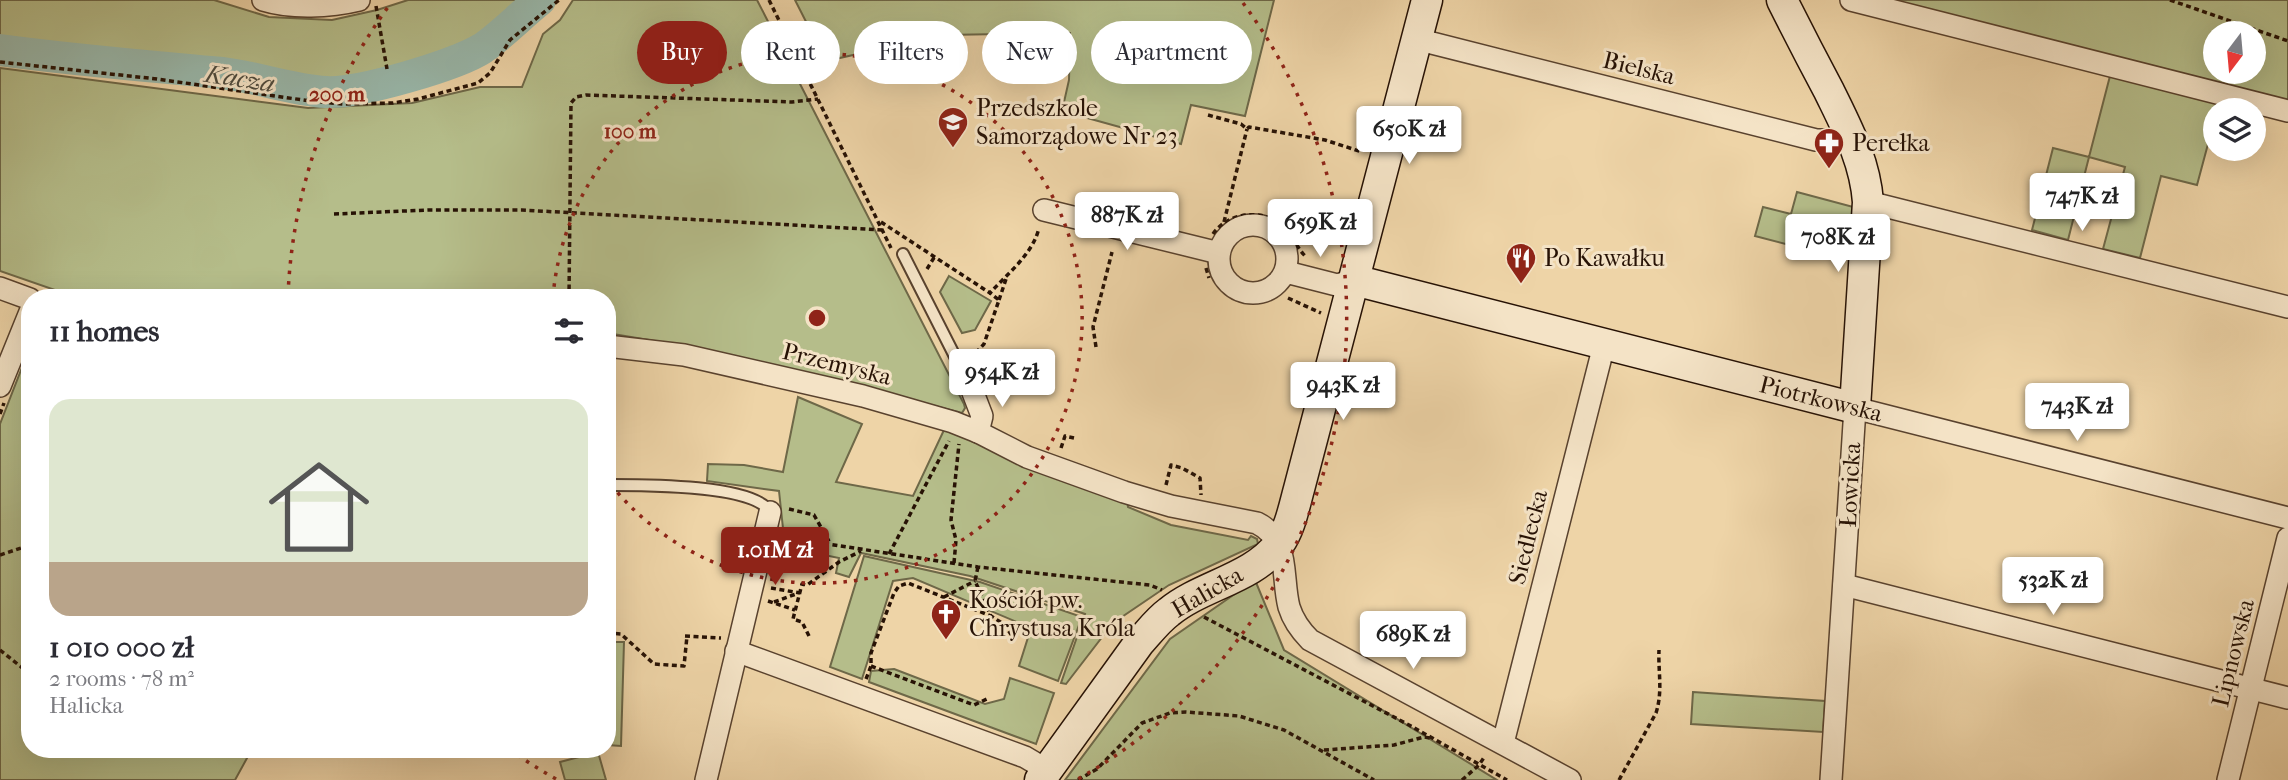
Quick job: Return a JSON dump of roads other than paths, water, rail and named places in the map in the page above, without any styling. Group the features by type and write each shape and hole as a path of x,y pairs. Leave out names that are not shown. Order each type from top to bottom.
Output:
{"street":[{"path":"264,0 282,6 347,3 368,5"},
{"path":"1427,0 1300,489 1280,543 1289,608 1310,640 1570,780"},
{"name":"Łowicka","path":"1782,0 1863,163 1868,202 1831,780"},
{"path":"1852,0 2288,111"},
{"name":"Bielska","path":"1416,39 1816,140 1831,140 1850,134"},
{"path":"1868,202 2288,307"},
{"path":"1044,210 1213,252 1228,282 1238,290 1251,294 1265,292 1278,284 1286,272 1288,258 1285,245 1277,234 1264,226 1250,225 1236,230 1213,252"},
{"path":"1286,272 1337,285 1354,280"},
{"name":"Piotrkowska","path":"1354,280 2288,518"},
{"path":"0,288 21,296"},
{"path":"0,386 21,334"},
{"name":"Siedlecka","path":"1503,743 1604,345"},
{"name":"Przemyska","path":"616,346 724,364 863,396 1124,492 1171,506 1257,523 1265,527 1280,543"},
{"path":"964,431 982,416 972,390"},
{"path":"706,780 765,534 768,509"},
{"name":"Lipnowska","path":"2228,780 2288,538"},
{"name":"Halicka","path":"1043,775 1139,643 1170,611 1249,569 1280,543"},
{"path":"1844,585 2288,698"},
{"path":"736,650 1025,757 1043,775"}],"lane":[{"path":"903,254 972,390"},
{"path":"616,485 711,489 746,496 768,509"}],"waterway":[{"name":"Kacza","path":"0,50 222,73 313,91 341,91 407,77 470,55 490,43 540,0"}],"place":[{"name":"Przedszkole Samorządowe Nr 23","path":"953,149"},
{"name":"Perełka","path":"1829,170"},
{"name":"Po Kawałku","path":"1521,285"},
{"name":"Kościół pw. Chrystusa Króla","path":"946,641"}]}
